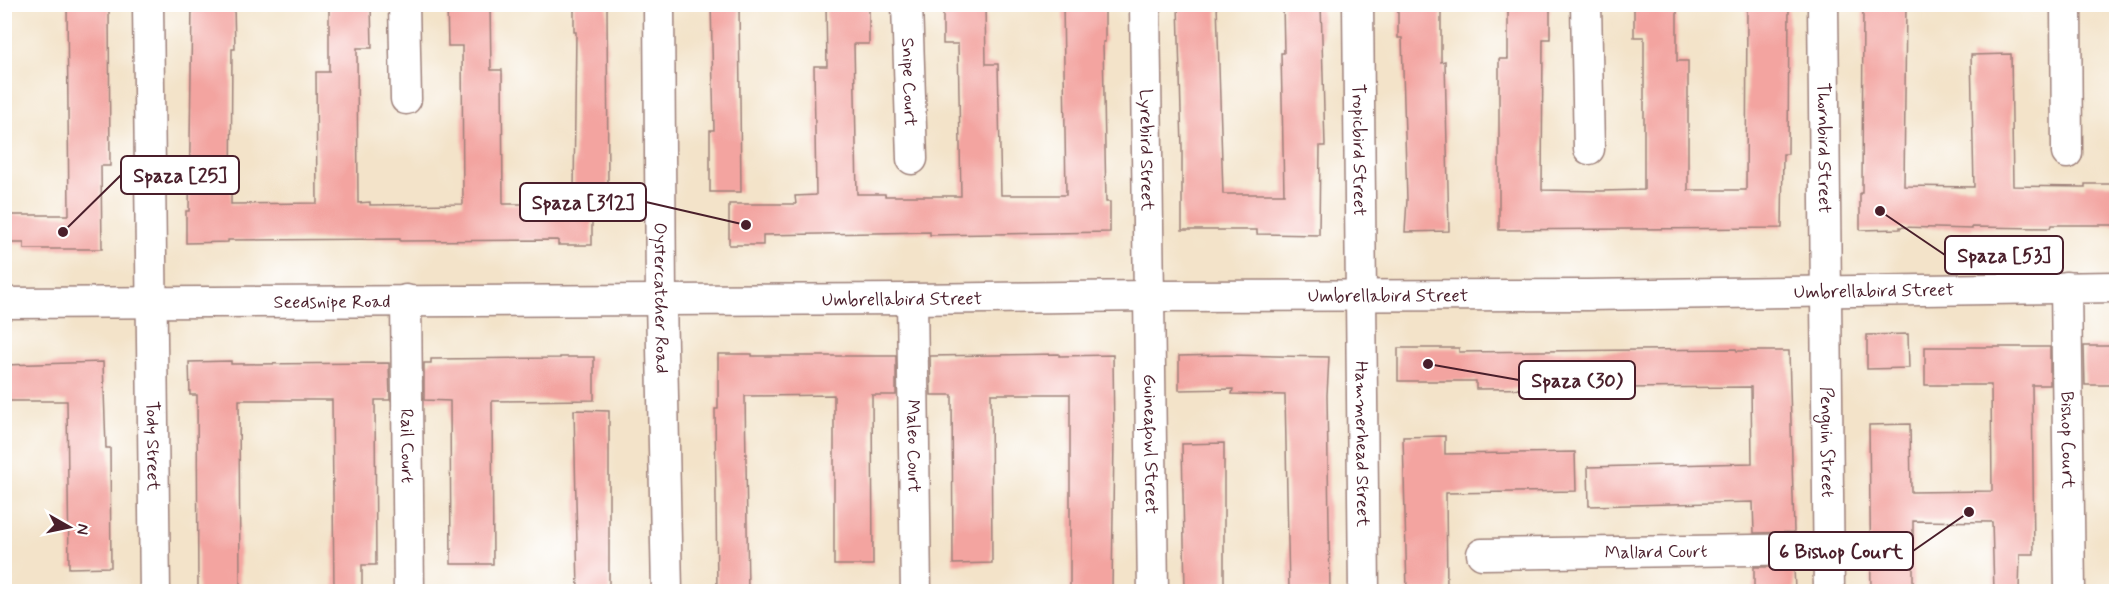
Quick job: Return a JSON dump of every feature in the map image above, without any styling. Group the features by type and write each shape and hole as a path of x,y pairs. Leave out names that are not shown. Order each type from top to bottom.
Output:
{"street":[{"name":"Tody Street","path":"148,4 155,591"},
{"path":"404,4 406,99"},
{"name":"Oystercatcher Road","path":"659,4 661,299 667,591"},
{"name":"Snipe Court","path":"907,4 912,159"},
{"name":"Lyrebird Street","path":"1145,4 1149,296"},
{"name":"Tropicbird Street","path":"1358,4 1361,295"},
{"path":"1587,4 1588,149"},
{"name":"Thornbird Street","path":"1823,4 1826,291"},
{"path":"2066,4 2067,153"},
{"name":"Bishop Court","path":"2066,287 2070,591"},
{"name":"Umbrellabird Street","path":"661,299 1587,295 2116,287"},
{"name":"Penguin Street","path":"1826,291 1829,591"},
{"name":"Hammerhead Street","path":"1361,295 1364,591"},
{"name":"Guineafowl Street","path":"1149,296 1153,591"},
{"name":"Seedsnipe Road","path":"4,303 661,299"},
{"name":"Maleo Court","path":"912,299 915,591"},
{"name":"Rail Court","path":"406,300 409,591"},
{"name":"Mallard Court","path":"1482,554 1829,549"}],"building":[{"path":"67,4 109,4 110,166 101,166 102,249 24,249 24,243 4,243 4,215 69,215"},
{"path":"192,4 234,4 231,204 317,203 316,72 329,72 329,4 371,4 372,48 357,48 358,203 370,202 370,205 463,204 462,46 448,46 447,4 490,4 491,70 502,70 503,204 592,204 592,245 558,245 558,240 400,241 400,239 228,240 228,242 186,243 186,211 189,211"},
{"path":"574,4 607,4 608,191 574,191 576,32 574,32"},
{"path":"711,4 739,4 741,192 710,192 710,130 714,130"},
{"path":"826,4 869,4 869,44 854,44 857,194 961,196 958,44 943,44 943,4 985,4 986,64 998,64 1001,195 1066,195 1063,4 1105,4 1105,42 1103,42 1106,202 1110,202 1110,232 763,235 763,245 729,245 729,204 796,204 795,196 816,195 814,66 827,66"},
{"path":"1178,4 1217,4 1223,194 1284,194 1281,53 1284,53 1283,4 1321,4 1325,146 1320,146 1319,235 1257,234 1257,230 1182,230"},
{"path":"1398,4 1441,4 1441,62 1445,61 1449,231 1405,232 1407,200 1402,38 1398,38"},
{"path":"1508,4 1550,4 1550,39 1543,39 1542,190 1601,191 1644,190 1644,37 1634,37 1634,4 1677,4 1677,61 1688,61 1688,190 1746,190 1747,4 1789,4 1788,154 1783,154 1782,228 1499,230 1499,59 1508,59"},
{"path":"1863,4 1906,4 1904,186 1974,187 1971,55 2011,54 2013,186 2085,187 2085,184 2116,184 2116,225 2051,225 2050,228 1972,227 1972,229 1900,227 1900,229 1860,230"},
{"path":"1908,334 1909,368 1867,369 1867,335"},
{"path":"2084,346 2116,346 2116,385 2085,385"},
{"path":"1925,347 2050,347 2050,385 2032,385 2034,554 2020,554 2019,591 1994,591 1992,522 1913,521 1913,591 1871,591 1869,425 1910,424 1911,492 1992,491 1991,385 1925,385"},
{"path":"1398,348 1459,348 1459,352 1736,349 1737,351 1789,351 1794,532 1754,533 1753,502 1589,506 1588,467 1752,463 1751,387 1476,389 1476,381 1398,381"},
{"path":"718,354 896,356 896,395 872,395 873,565 834,565 834,395 745,396 748,591 717,591 715,409 718,409"},
{"path":"1059,354 1059,356 1113,355 1112,591 1070,591 1070,394 991,394 992,563 953,564 952,395 931,395 930,356"},
{"path":"1179,356 1329,357 1327,395 1330,591 1289,591 1285,395 1232,394 1233,389 1179,390"},
{"path":"594,357 594,400 492,401 493,564 451,564 450,401 424,400 424,363 431,363 431,359"},
{"path":"231,361 231,364 389,363 390,400 375,400 376,565 362,565 362,591 334,591 332,400 239,400 240,591 198,591 197,395 190,395 189,362"},
{"path":"103,362 106,448 110,448 111,567 69,568 67,401 4,401 4,365"},
{"path":"574,410 609,411 609,591 578,591"},
{"path":"1445,436 1445,454 1575,452 1576,491 1446,493 1447,591 1407,591 1403,437"},
{"path":"1224,443 1224,591 1185,591 1182,444"},
{"path":"1754,567 1794,567 1795,591 1754,591"}],"place":[{"name":"Spaza [53]","path":"1880,211"},
{"name":"Spaza [312]","path":"746,225"},
{"name":"Spaza [25]","path":"63,232"},
{"name":"Spaza (30)","path":"1428,364"},
{"name":"6 Bishop Court","path":"1969,512"}]}
